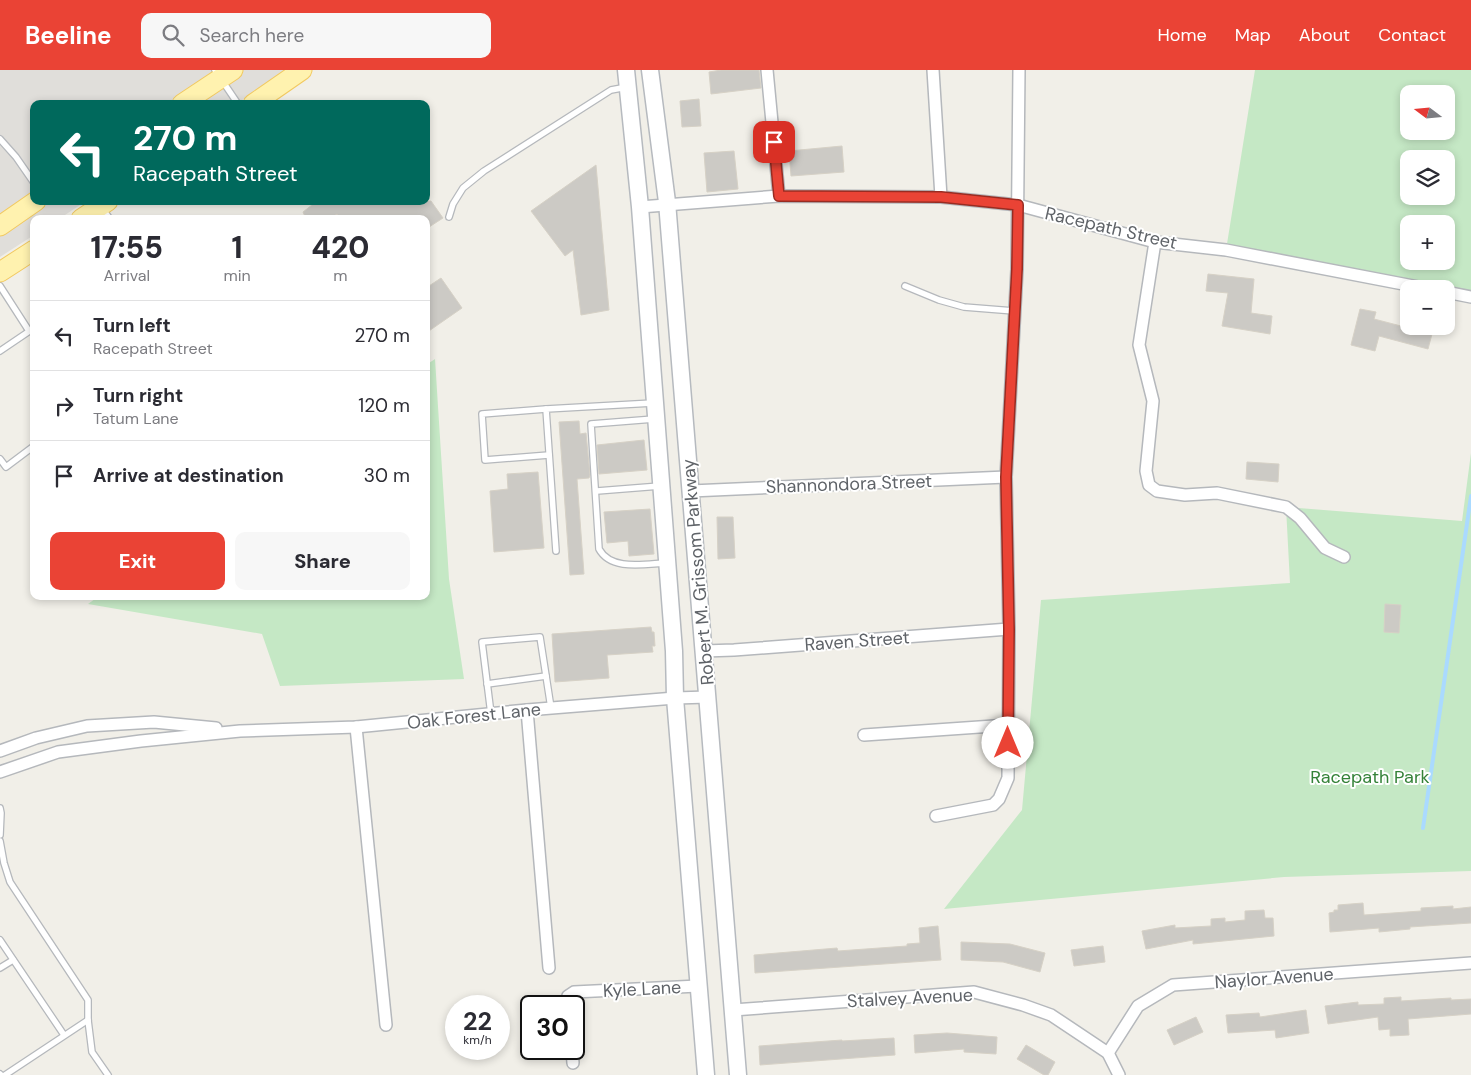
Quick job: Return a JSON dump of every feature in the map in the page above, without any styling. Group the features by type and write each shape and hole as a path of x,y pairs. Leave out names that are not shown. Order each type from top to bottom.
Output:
{"main road":[{"path":"259,100 302,70"},
{"name":"Robert M. Grissom Parkway","path":"626,70 640,207 674,651 675,698 706,1075"},
{"name":"Robert M. Grissom Parkway","path":"650,70 667,205 738,1075"},
{"path":"187,100 223,73"},
{"path":"0,226 30,205"},
{"path":"91,215 106,209"},
{"path":"0,272 30,253"}],"street":[{"path":"767,70 779,196"},
{"path":"933,70 941,197"},
{"path":"936,816 993,805 999,799 1008,778 1009,629 1006,477 1018,205 1019,70"},
{"name":"Racepath Street","path":"640,207 779,196 941,197 1018,205 1156,242 1226,250 1400,283"},
{"path":"1156,242 1139,344 1154,401 1146,471 1149,485 1158,491 1184,494 1218,493 1286,508 1300,518 1325,548 1344,557"},
{"path":"1455,294 1471,297"},
{"name":"Shannondora Street","path":"691,491 1006,477"},
{"name":"Raven Street","path":"704,651 1009,629"},
{"name":"Oak Forest Lane","path":"0,772 58,752 141,740 240,731 356,727 551,708 675,698 708,698"},
{"path":"527,710 549,968"},
{"name":"Oak Forest Lane","path":"0,750 36,738 87,726 154,722 240,731"},
{"path":"864,735 1008,726"},
{"path":"356,727 386,1025"},
{"name":"Naylor Avenue","path":"1108,1053 1138,1006 1173,985 1471,963"},
{"name":"Kyle Lane","path":"570,995 574,992 698,986"},
{"name":"Stalvey Avenue","path":"734,1010 974,992 1023,1005 1051,1015 1108,1053 1119,1075"}],"lane":[{"path":"223,73 236,100"},
{"path":"449,217 453,204 463,188 484,171 611,90 628,87"},
{"path":"0,138 30,177"},
{"path":"0,286 30,329"},
{"path":"905,286 939,300 964,307 1014,311"},
{"path":"0,351 30,331"},
{"path":"549,455 485,460 482,414 546,409 656,411"},
{"path":"546,409 556,551"},
{"path":"656,411 591,424 599,548 604,557 613,562 629,564 666,562"},
{"path":"0,459 6,467 30,449"},
{"path":"596,491 660,486"},
{"path":"491,714 482,642 540,637 551,708"},
{"path":"487,684 546,676"},
{"path":"0,808 0,835"},
{"path":"0,841 10,882 88,1000 88,1020 92,1052 108,1075"},
{"path":"0,940 64,1036"},
{"path":"0,968 13,960"},
{"path":"5,1075 88,1020"}],"shaded area":[{"path":"0,70 288,70 242,100 30,100 30,205 80,205 65,215 30,215 30,238 0,257"}],"green space":[{"path":"1255,70 1471,70 1471,297 1455,292 1455,280 1400,280 1400,283 1226,250"},
{"path":"435,359 449,579 464,679 280,686 262,634 88,604 94,600 430,600 430,362"},
{"name":"Racepath Park","path":"1471,453 1471,871 1284,877 944,909 1022,810 1041,600 1290,583 1286,507 1462,521"}],"building":[{"path":"721,70 759,70 761,88 711,94 709,72"},
{"path":"699,99 701,126 682,127 680,101"},
{"path":"842,146 844,172 791,176 789,151"},
{"path":"734,151 738,189 707,192 704,153"},
{"path":"596,165 609,310 581,315 573,250 565,256 531,211"},
{"path":"431,201 443,218 430,226 430,215 304,215 303,212 312,205 430,205"},
{"path":"1208,274 1254,279 1251,313 1272,316 1270,334 1222,326 1228,293 1206,291"},
{"path":"441,278 462,308 430,330 430,285"},
{"path":"1360,309 1376,312 1374,319 1400,326 1400,335 1432,335 1428,349 1379,336 1375,351 1351,345"},
{"path":"579,421 580,434 586,433 590,475 589,478 577,479 584,574 570,575 559,422"},
{"path":"644,440 647,470 599,474 597,445"},
{"path":"1247,462 1279,464 1278,482 1246,479"},
{"path":"538,472 544,548 494,552 490,491 508,489 507,474"},
{"path":"650,509 654,554 629,556 628,541 607,543 604,512"},
{"path":"717,517 733,517 735,558 718,559"},
{"path":"1385,604 1401,605 1399,633 1384,632"},
{"path":"651,627 652,632 654,632 655,646 652,646 653,652 607,655 609,678 555,682 552,634"},
{"path":"1363,903 1364,915 1421,911 1421,908 1453,906 1453,909 1471,907 1471,923 1410,927 1410,929 1379,932 1379,928 1330,932 1329,913 1338,910 1338,905"},
{"path":"1264,910 1265,918 1273,918 1274,936 1193,944 1193,940 1146,949 1142,931 1175,925 1175,928 1211,926 1211,919 1225,918 1225,922 1245,920 1245,911"},
{"path":"938,926 941,960 755,973 754,955 837,948 838,951 907,946 907,944 920,943 919,928"},
{"path":"961,942 1010,944 1045,953 1040,972 1003,962 961,960"},
{"path":"1103,946 1105,962 1074,966 1071,950"},
{"path":"1401,997 1401,1001 1451,998 1451,1000 1471,999 1471,1014 1408,1019 1409,1035 1390,1036 1390,1029 1379,1030 1378,1017 1328,1024 1325,1006 1358,1002 1358,1005 1384,1004 1384,998"},
{"path":"1306,1010 1309,1033 1276,1038 1275,1030 1228,1033 1226,1015 1259,1013 1260,1017"},
{"path":"1196,1017 1203,1032 1174,1045 1167,1030"},
{"path":"947,1033 997,1037 996,1054 964,1052 964,1049 915,1053 914,1035"},
{"path":"894,1038 895,1055 760,1065 759,1046"},
{"path":"1026,1045 1055,1062 1048,1075 1044,1075 1017,1059"}],"waterway":[{"path":"1423,828 1471,496"}],"route":[{"path":"774,142 779,196 941,197 1018,205 1017,269 1006,477 1009,629 1008,743"}]}
